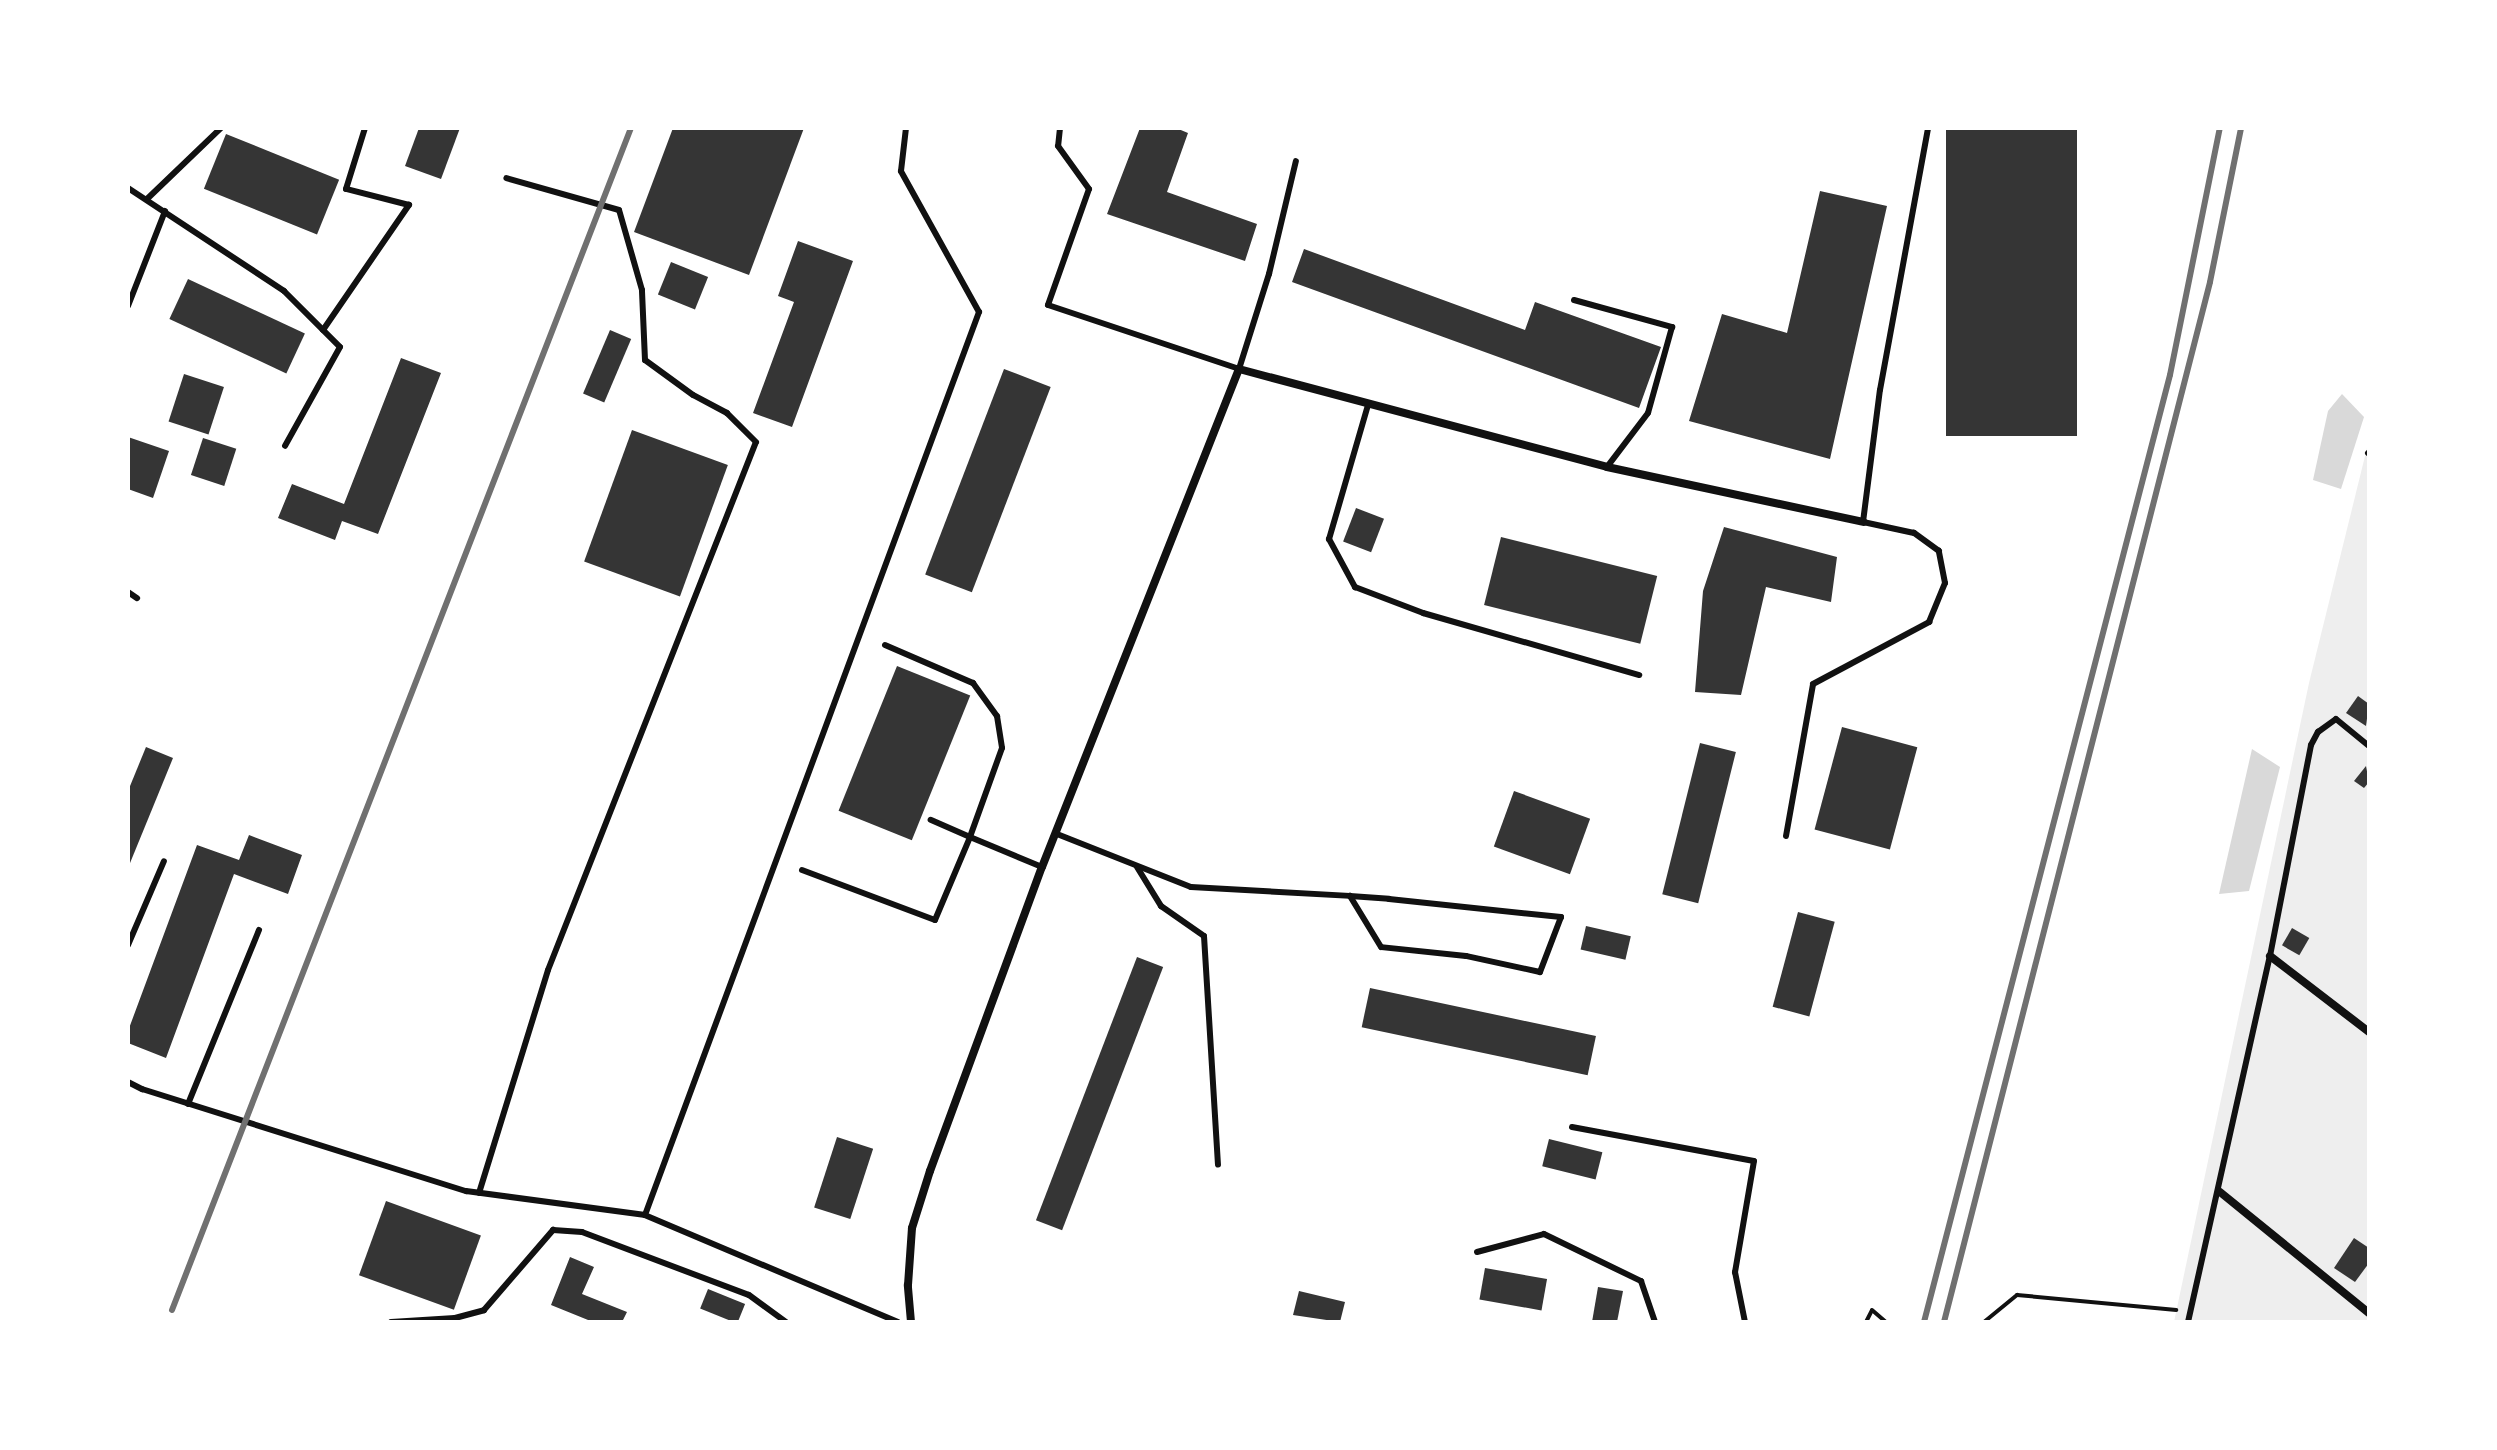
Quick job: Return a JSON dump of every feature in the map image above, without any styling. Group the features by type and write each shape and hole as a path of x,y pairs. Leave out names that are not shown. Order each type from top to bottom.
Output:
{"street":[{"path":"911,1322 908,1285 912,1228 1042,867 1239,369 1607,467 1863,522"},
{"path":"2270,956 2369,1032"},
{"path":"2220,1192 2369,1313"}],"lane":[{"path":"147,199 221,128"},
{"path":"323,330 409,205 346,189 365,128"},
{"path":"645,1215 979,312 901,171 906,128"},
{"path":"1060,128 1058,146 1089,189 1048,305 1239,369 1268,279 1296,161"},
{"path":"1786,836 1813,684 1929,622 1945,583 1939,551 1914,533 1863,522 1880,390 1928,128"},
{"path":"479,1193 548,970 756,442 727,413 693,395 645,360 642,290 619,210 506,178"},
{"path":"128,188 284,291 340,347 285,446"},
{"path":"128,306 165,211"},
{"path":"1574,300 1672,327 1648,413 1607,467"},
{"path":"1368,405 1329,539 1355,587 1423,613 1639,675"},
{"path":"128,592 137,598"},
{"path":"802,870 935,920 970,837 1002,748 997,716 973,683 885,645"},
{"path":"2188,1322 2220,1192 2311,745 2318,732 2336,719 2369,746"},
{"path":"931,820 1042,867"},
{"path":"1057,834 1191,887 1350,896 1389,899 1561,917 1540,972 1466,956 1381,947 1350,896"},
{"path":"128,945 164,861"},
{"path":"1137,867 1161,906 1204,936 1218,1165"},
{"path":"188,1104 259,930"},
{"path":"128,1082 188,1104 479,1193 645,1215 898,1322"},
{"path":"1572,1127 1754,1161 1735,1272 1745,1322"},
{"path":"391,1322 455,1318 484,1310 553,1230 582,1232 749,1295 786,1322"},
{"path":"1477,1252 1544,1234 1641,1281 1655,1322"}],"path":[{"path":"1984,1322 2017,1295 2191,1311"},
{"path":"1866,1322 1872,1310 1886,1322"}],"shaded area":[{"path":"2342,394 2364,417 2341,489 2313,480 2328,411"},
{"path":"2369,440 2369,1322 2174,1322 2309,683"},
{"path":"2252,749 2280,767 2249,891 2219,894"}],"building":[{"path":"419,128 460,128 441,179 405,166"},
{"path":"673,128 804,128 749,275 634,232"},
{"path":"1140,128 1176,128 1188,133 1167,192 1257,224 1245,261 1107,214"},
{"path":"1946,128 2077,128 2077,436 1946,436"},
{"path":"226,134 339,180 317,234 204,189"},
{"path":"1820,191 1887,206 1830,459 1689,421 1722,314 1787,333"},
{"path":"798,241 853,261 792,427 753,413 794,302 778,296"},
{"path":"1304,249 1525,330 1535,302 1661,347 1639,408 1292,282"},
{"path":"671,262 708,277 695,309 658,294"},
{"path":"188,279 305,334 286,373 169,319"},
{"path":"610,330 631,339 604,403 583,394"},
{"path":"401,358 441,373 378,534 342,521 335,540 278,518 292,484 344,504"},
{"path":"1004,369 1051,387 972,592 925,574"},
{"path":"184,374 224,387 208,435 169,422"},
{"path":"632,430 728,465 680,596 584,562"},
{"path":"128,437 169,451 153,498 128,489"},
{"path":"203,438 236,449 224,486 191,475"},
{"path":"1356,508 1384,519 1371,552 1343,542"},
{"path":"1724,527 1837,557 1831,602 1766,587 1741,695 1695,692 1703,591"},
{"path":"1501,537 1657,576 1640,644 1484,605"},
{"path":"897,666 970,696 912,840 839,811"},
{"path":"2358,696 2369,704 2366,726 2346,713"},
{"path":"1842,727 1917,747 1890,850 1815,829"},
{"path":"1700,743 1736,752 1698,903 1662,894"},
{"path":"146,747 173,758 128,868 128,791"},
{"path":"2366,766 2369,782 2364,788 2354,781"},
{"path":"1514,791 1590,819 1570,874 1494,846"},
{"path":"249,835 302,855 288,894 234,874 166,1058 128,1043 128,1031 197,845 239,860"},
{"path":"1798,912 1835,922 1809,1016 1773,1007"},
{"path":"1586,926 1631,936 1625,960 1581,949"},
{"path":"2292,928 2309,938 2299,955 2282,945"},
{"path":"1137,957 1163,967 1062,1230 1036,1220"},
{"path":"1370,988 1596,1036 1588,1075 1362,1027"},
{"path":"837,1137 873,1149 850,1219 814,1207"},
{"path":"1549,1139 1602,1152 1596,1179 1542,1166"},
{"path":"386,1201 481,1236 454,1310 359,1275"},
{"path":"2354,1238 2369,1248 2369,1263 2355,1282 2334,1268"},
{"path":"570,1257 594,1267 582,1294 627,1312 622,1322 593,1322 551,1305"},
{"path":"1485,1268 1547,1279 1541,1310 1479,1300"},
{"path":"1598,1287 1623,1291 1617,1322 1592,1322"},
{"path":"708,1289 745,1304 738,1322 700,1308"},
{"path":"1299,1291 1345,1302 1340,1322 1293,1315"}],"railway":[{"path":"172,1310 631,128"},
{"path":"1924,1322 2170,375 2220,128"},
{"path":"1944,1322 2210,282 2241,128"}]}
